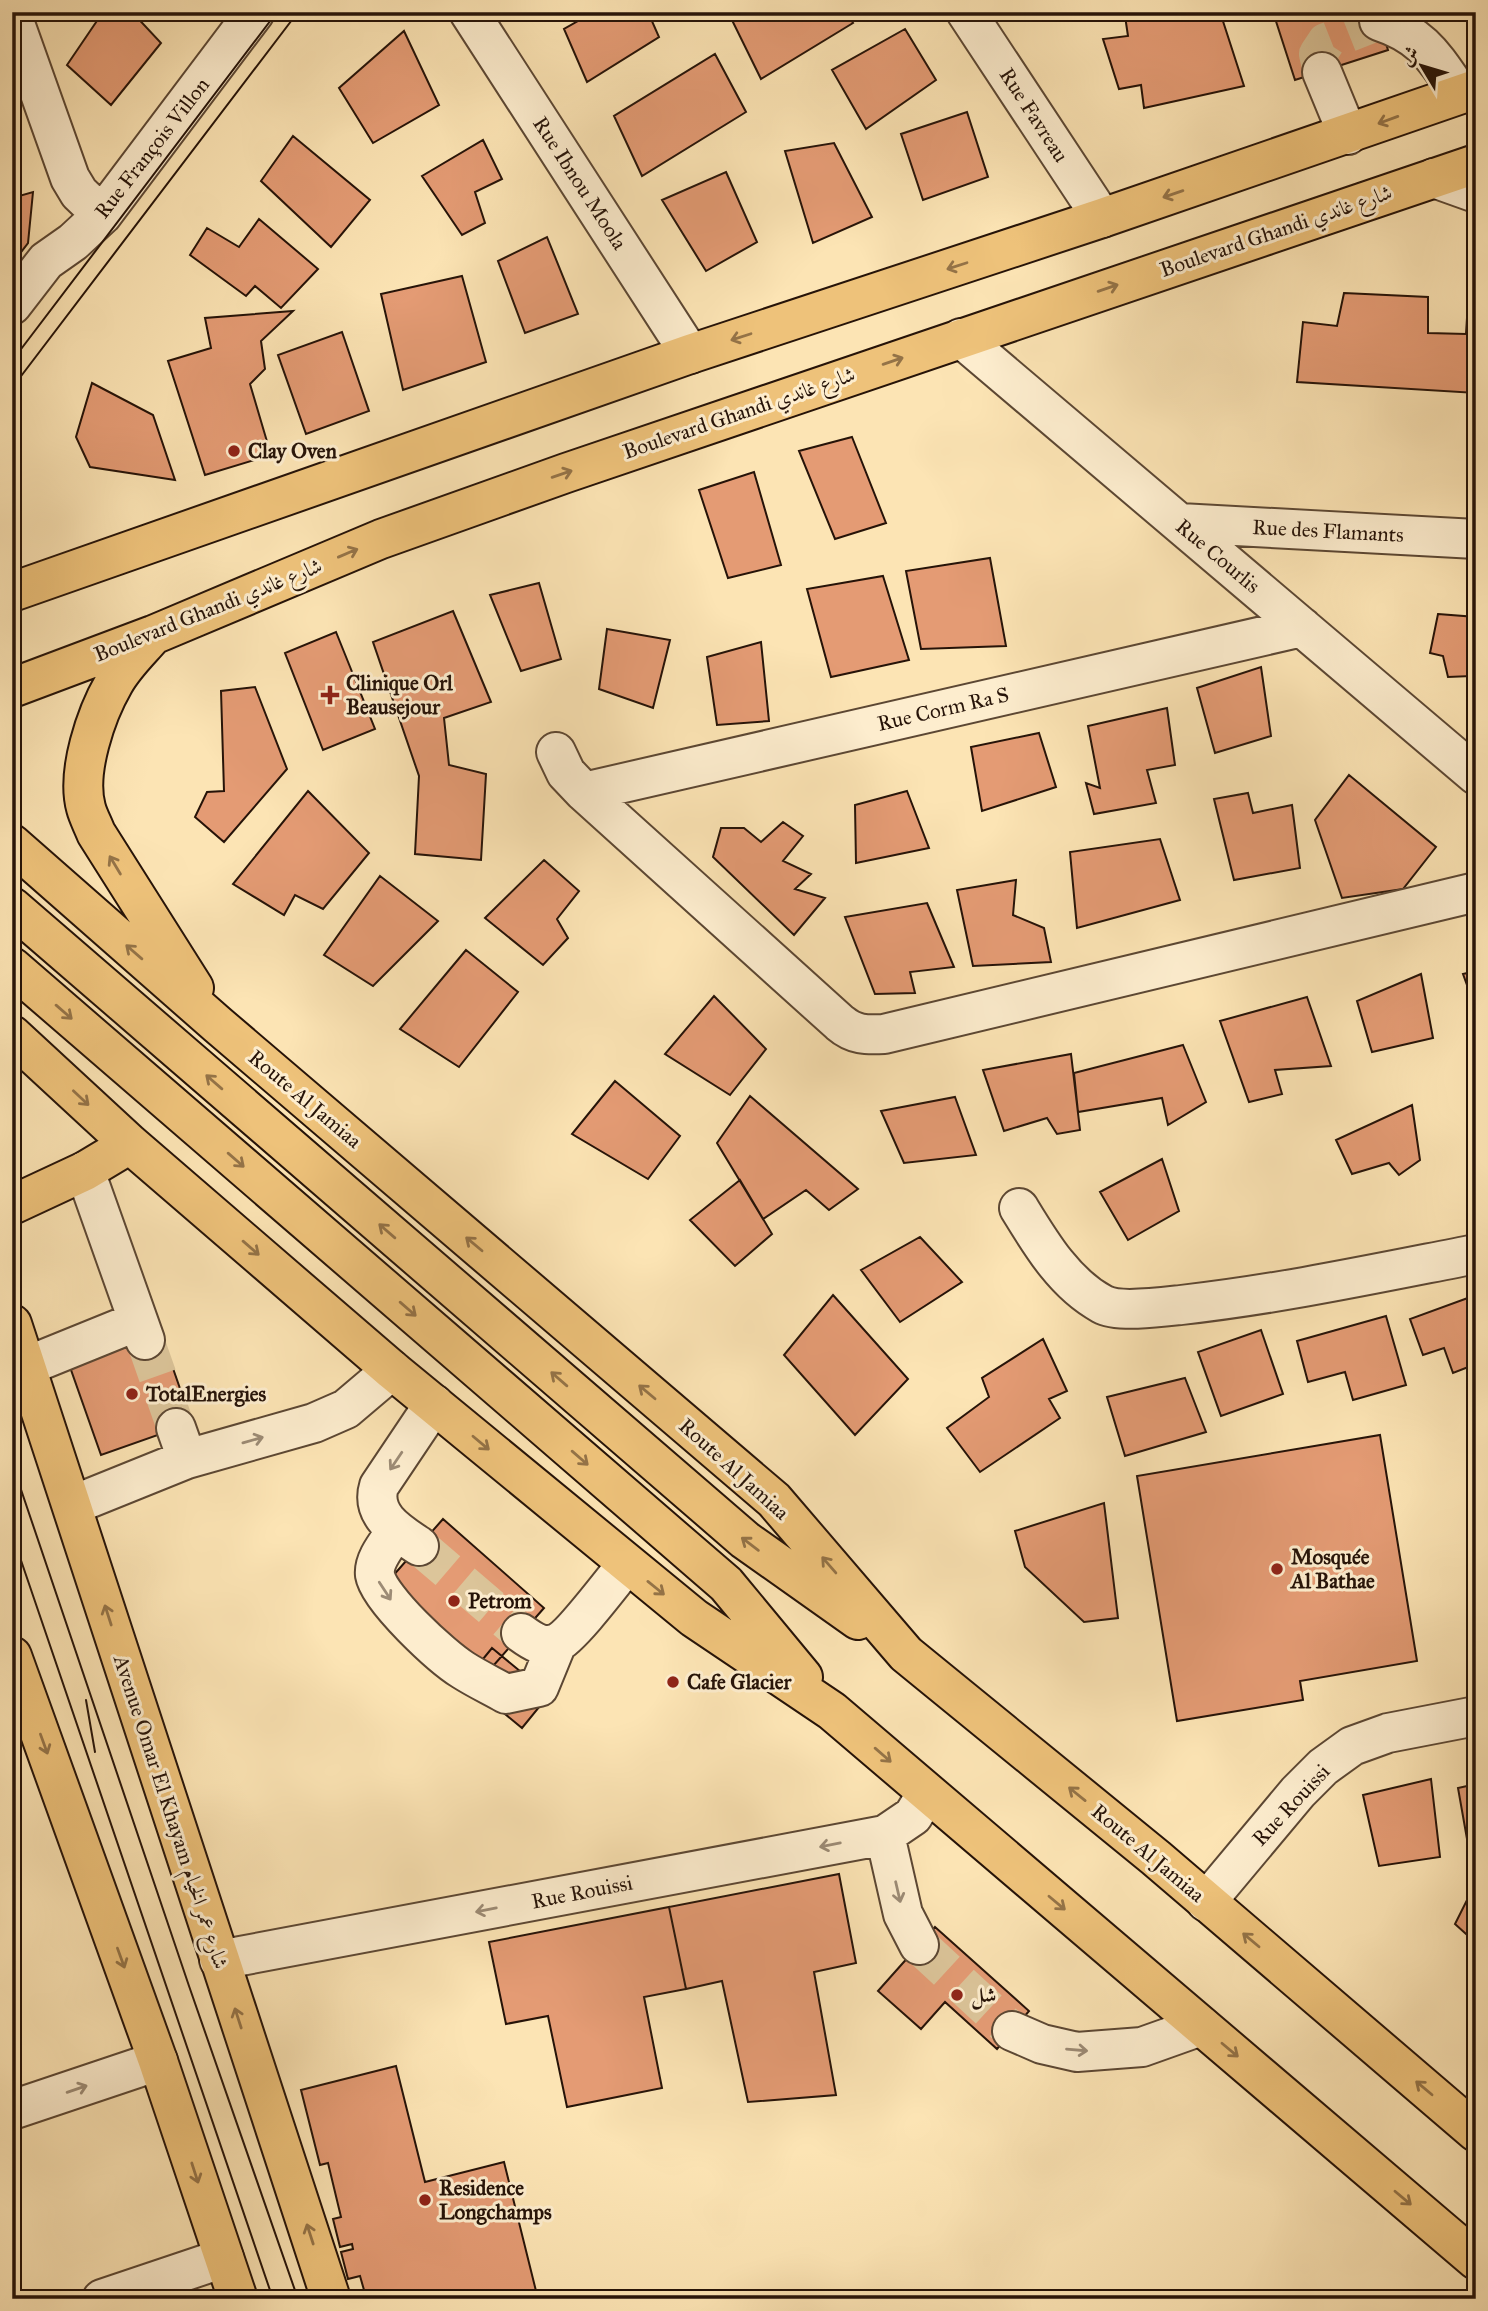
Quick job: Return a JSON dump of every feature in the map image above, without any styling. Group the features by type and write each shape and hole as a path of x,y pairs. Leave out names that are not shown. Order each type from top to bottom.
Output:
{"main road":[{"path":"12,592 690,354 1348,135 1468,91"},
{"name":"Boulevard Ghandi شارع غاندي","path":"12,688 153,635 381,539 592,464 1476,164"},
{"path":"153,635 115,681 103,706 90,744 83,778 85,806 96,833 125,881 218,1025"},
{"name":"Route Al Jamiaa","path":"12,844 218,1025 774,1500 906,1654 1156,1858 1476,2132"},
{"path":"12,907 745,1540 906,1654"},
{"path":"12,967 726,1584 832,1711"},
{"path":"12,1035 130,1144 392,1370 694,1618 832,1711 1476,2260"},
{"path":"12,1205 85,1171 130,1144"},
{"name":"Avenue Omar El Khayam شارع عمر الخيام","path":"12,1324 331,2299"},
{"path":"12,1656 158,2061 238,2299"}],"street":[{"name":"Rue François Villon","path":"12,305 47,261 73,242 102,215 255,12"},
{"name":"Rue Ibnou Moola","path":"469,12 690,354"},
{"name":"Rue Favreau","path":"966,12 1102,218"},
{"path":"12,15 70,178 79,193 102,215"},
{"path":"1378,21 1400,28 1426,46 1468,91"},
{"path":"1322,72 1348,135"},
{"path":"1434,178 1476,193"},
{"name":"Rue Courlis","path":"961,338 1476,775"},
{"name":"Rue des Flamants","path":"1180,523 1476,539"},
{"name":"Rue Corm Ra S","path":"584,792 1302,627"},
{"path":"556,752 566,773 584,792 849,1031 865,1035 884,1034 1476,892"},
{"path":"27,1366 141,1330 85,1171"},
{"path":"1019,1209 1056,1264 1077,1286 1105,1306 1145,1308 1234,1299 1476,1254"},
{"path":"73,1505 182,1444 314,1423 346,1409 392,1370"},
{"path":"434,1404 379,1486 375,1497 377,1508 407,1539 380,1556 375,1574 383,1591 421,1635 462,1670 506,1694 539,1687 539,1638 565,1638 627,1564"},
{"name":"Rue Rouissi","path":"1206,1902 1298,1792 1352,1746 1388,1732 1476,1716"},
{"name":"Rue Rouissi","path":"219,1960 885,1835 913,1816 928,1793"},
{"path":"885,1835 903,1914 919,1945"},
{"path":"1013,2031 1042,2044 1077,2052 1142,2047 1201,2026"},
{"path":"12,2110 158,2061"},
{"path":"102,2299 224,2258"}],"building":[{"path":"103,12 132,12 161,43 111,105 67,65"},
{"path":"594,12 648,12 659,37 587,82 564,29"},
{"path":"728,12 846,12 853,23 761,79"},
{"path":"1142,12 1220,12 1244,86 1144,108 1141,85 1119,89 1103,39 1128,36 1125,16"},
{"path":"1273,12 1376,12 1388,50 1295,80"},
{"path":"905,29 936,80 866,129 832,70"},
{"path":"404,31 439,105 373,143 339,88"},
{"path":"715,54 746,112 642,176 614,116"},
{"path":"967,112 988,177 923,200 901,134"},
{"path":"293,136 370,200 331,247 261,181"},
{"path":"483,140 502,179 475,192 485,223 462,235 422,176"},
{"path":"834,143 872,217 813,243 785,151"},
{"path":"726,172 757,242 706,271 662,200"},
{"path":"33,192 28,243 12,264 12,198"},
{"path":"259,219 318,269 281,308 255,286 246,296 190,255 207,228 239,247"},
{"path":"547,237 578,314 525,333 498,261"},
{"path":"462,276 486,362 403,390 381,294"},
{"path":"1344,293 1428,297 1428,333 1466,334 1468,302 1476,302 1476,393 1297,382 1303,322 1337,326"},
{"path":"293,311 261,341 265,369 250,384 271,455 205,475 168,361 211,348 205,318"},
{"path":"342,332 369,411 306,434 278,355"},
{"path":"92,383 153,415 175,480 90,467 76,437"},
{"path":"852,437 886,523 835,539 799,451"},
{"path":"754,472 781,565 728,578 699,490"},
{"path":"990,558 1006,646 921,649 906,571"},
{"path":"883,576 909,660 831,677 807,589"},
{"path":"539,583 561,659 521,671 490,595"},
{"path":"453,611 491,702 444,718 449,765 486,774 481,860 415,854 419,776 373,642"},
{"path":"1438,614 1476,617 1476,697 1468,697 1471,676 1448,677 1443,656 1430,653"},
{"path":"607,629 670,640 653,708 599,689"},
{"path":"336,632 375,729 323,750 285,653"},
{"path":"761,642 769,721 717,725 707,657"},
{"path":"1261,667 1271,736 1215,753 1197,688"},
{"path":"255,687 287,769 224,842 195,817 207,792 224,791 221,691"},
{"path":"1167,708 1175,765 1147,770 1156,803 1094,814 1086,783 1100,788 1088,726"},
{"path":"1039,733 1056,787 982,811 971,747"},
{"path":"1349,775 1436,847 1403,889 1342,898 1315,820"},
{"path":"308,791 369,853 323,909 295,895 284,915 233,884"},
{"path":"907,791 929,848 856,863 855,805"},
{"path":"1248,793 1253,813 1292,805 1300,868 1234,880 1214,799"},
{"path":"783,822 803,836 783,861 811,874 795,889 825,898 794,935 713,857 721,828 744,828 761,842"},
{"path":"1160,839 1180,900 1077,928 1070,852"},
{"path":"544,860 579,891 557,919 568,938 543,965 485,918"},
{"path":"380,876 438,921 373,986 324,955"},
{"path":"1016,880 1013,915 1044,928 1051,962 973,966 957,890"},
{"path":"927,903 954,967 910,972 915,993 875,994 845,917"},
{"path":"466,950 518,992 459,1067 400,1029"},
{"path":"1476,971 1476,1010 1463,974"},
{"path":"1421,974 1433,1038 1372,1052 1357,1001"},
{"path":"714,996 766,1049 730,1095 665,1054"},
{"path":"1307,997 1331,1066 1275,1070 1282,1094 1249,1102 1220,1021"},
{"path":"1183,1045 1206,1102 1168,1125 1162,1098 1078,1112 1074,1073"},
{"path":"1071,1054 1080,1130 1057,1134 1047,1118 1004,1131 983,1070"},
{"path":"615,1081 680,1136 648,1179 572,1134"},
{"path":"750,1096 858,1189 829,1210 806,1190 763,1219 717,1143"},
{"path":"955,1097 976,1155 904,1163 881,1111"},
{"path":"1412,1105 1420,1160 1399,1175 1389,1163 1352,1174 1336,1140"},
{"path":"1162,1159 1179,1211 1128,1240 1100,1192"},
{"path":"740,1180 772,1234 735,1266 690,1220"},
{"path":"920,1237 962,1282 900,1322 861,1270"},
{"path":"833,1295 908,1379 855,1435 784,1355"},
{"path":"1476,1295 1476,1364 1453,1373 1444,1348 1423,1355 1410,1319"},
{"path":"1386,1316 1406,1385 1353,1400 1345,1372 1308,1382 1297,1341"},
{"path":"1261,1330 1283,1394 1221,1416 1198,1352"},
{"path":"161,1334 192,1423 101,1455 70,1367"},
{"path":"1043,1339 1067,1391 1049,1399 1060,1418 980,1472 947,1428 989,1397 982,1378"},
{"path":"1185,1378 1206,1432 1125,1456 1107,1397"},
{"name":"Mosquée Al Bathae","path":"1380,1435 1417,1661 1300,1681 1303,1700 1177,1721 1137,1476"},
{"path":"1104,1503 1118,1618 1084,1622 1025,1567 1015,1531"},
{"path":"443,1519 544,1608 486,1674 384,1586"},
{"path":"492,1648 549,1695 522,1728 465,1681"},
{"path":"1431,1779 1440,1857 1379,1866 1363,1795"},
{"path":"1476,1784 1476,1872 1473,1873 1458,1788"},
{"path":"839,1874 856,1963 814,1972 836,2095 748,2102 722,1981 686,1989 669,1907"},
{"path":"1476,1894 1476,1943 1455,1924 1469,1896"},
{"path":"669,1907 686,1989 644,1997 662,2088 567,2107 548,2016 506,2024 489,1942"},
{"path":"935,1927 1029,2011 997,2049 945,2002 921,2029 878,1991"},
{"name":"Residence Longchamps","path":"396,2066 425,2182 504,2162 538,2299 363,2299 366,2297 360,2276 348,2279 341,2252 353,2249 352,2244 340,2247 333,2219 341,2217 328,2163 320,2165 301,2090"}],"tunnel":[{"path":"1322,72 1318,54 1326,42 1379,21"},
{"path":"145,1340 176,1428"},
{"path":"419,1546 521,1633"},
{"path":"919,1945 1012,2031"}],"tram line":[{"path":"12,361 277,12"},
{"path":"12,388 298,12"},
{"path":"12,1463 298,2299"},
{"path":"12,1534 273,2299"},
{"path":"86,1700 95,1752"}],"place":[{"name":"Clay Oven","path":"234,451"},
{"name":"Clinique Orl Beausejour","path":"330,695"},
{"name":"TotalEnergies","path":"132,1394"},
{"name":"Mosquée Al Bathae","path":"1277,1569"},
{"name":"Petrom","path":"454,1601"},
{"name":"Cafe Glacier","path":"673,1682"},
{"name":"شل","path":"957,1995"},
{"name":"Residence Longchamps","path":"425,2200"}]}
